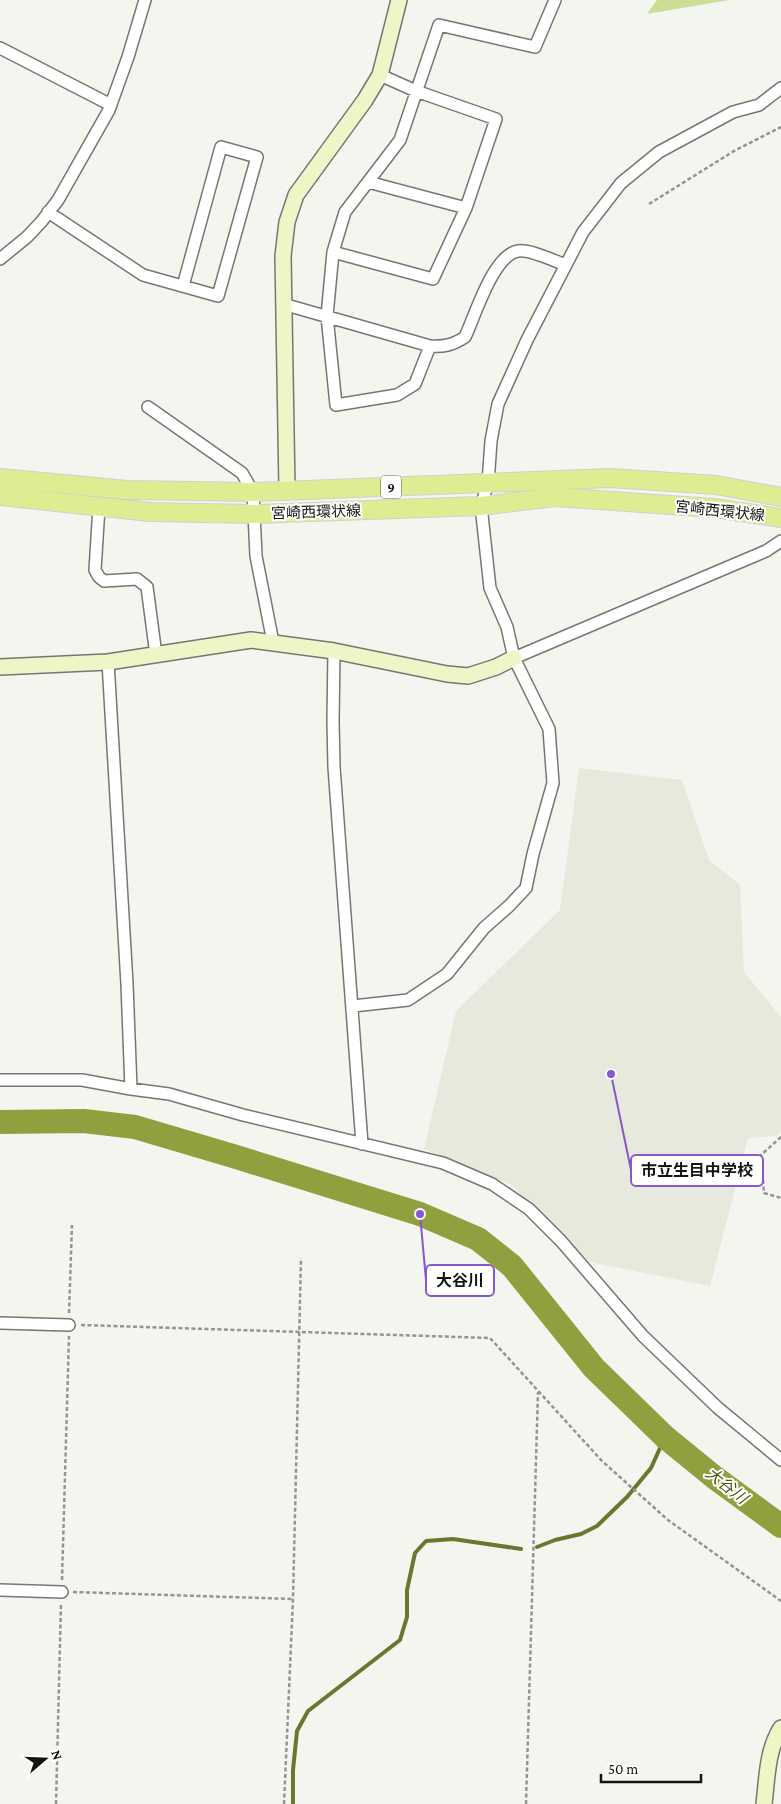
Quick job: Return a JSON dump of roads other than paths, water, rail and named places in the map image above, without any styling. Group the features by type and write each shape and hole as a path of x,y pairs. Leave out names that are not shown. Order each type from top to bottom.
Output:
{"main road":[{"name":"宮崎西環状線","path":"0,478 127,490 253,492 610,478 716,485 781,497"},
{"name":"宮崎西環状線","path":"0,496 150,512 255,514 481,506 555,497 714,508 781,518"}],"street":[{"path":"0,259 27,237 63,192 111,105 145,0"},
{"path":"287,490 283,256 287,222 296,195 365,100 380,75 399,0"},
{"path":"430,346 415,384 397,395 336,405 327,316 333,252 345,212 400,140 439,26 535,47 555,0"},
{"path":"0,48 111,105"},
{"path":"333,252 433,279 466,208 496,119 416,91 380,75"},
{"path":"353,1006 408,1000 447,974 484,928 526,888 533,854 553,784 549,729 514,658 507,627 490,588 481,506 488,483 490,441 498,404 583,232 621,183 659,152 733,112 759,105 781,88"},
{"path":"48,212 117,260 143,275 218,296 256,158 221,147 183,286"},
{"path":"368,182 466,208"},
{"path":"284,304 430,346 443,347 455,344 465,338 495,268 507,256 518,251 530,252 566,265"},
{"path":"148,406 242,473 253,492 256,556 273,642"},
{"path":"99,507 95,570 104,581 137,578 146,587 156,655"},
{"path":"0,667 108,662 251,640 334,651 447,674 468,676 496,667 766,551 781,541"},
{"path":"334,651 334,767 362,1144"},
{"path":"108,662 127,974 131,1089"},
{"path":"0,1080 82,1080 169,1094 243,1115 443,1163 492,1184 529,1209 561,1241 643,1336 718,1408 781,1460"},
{"path":"0,1323 69,1325"},
{"path":"0,1590 62,1592"},
{"path":"764,1804 769,1761 777,1734 781,1728"}],"waterway":[{"name":"大谷川","path":"0,1122 84,1121 135,1127 420,1214 478,1239 512,1266 594,1368 665,1437 714,1477 781,1526"},
{"path":"537,1547 555,1540 581,1534 597,1526 627,1497 651,1468 665,1437"},
{"path":"293,1804 293,1770 297,1731 308,1711 400,1640 407,1617 407,1590 415,1553 426,1541 453,1539 521,1549"}],"place":[{"name":"市立生目中学校","path":"611,1074"},
{"name":"大谷川","path":"420,1214"}]}
